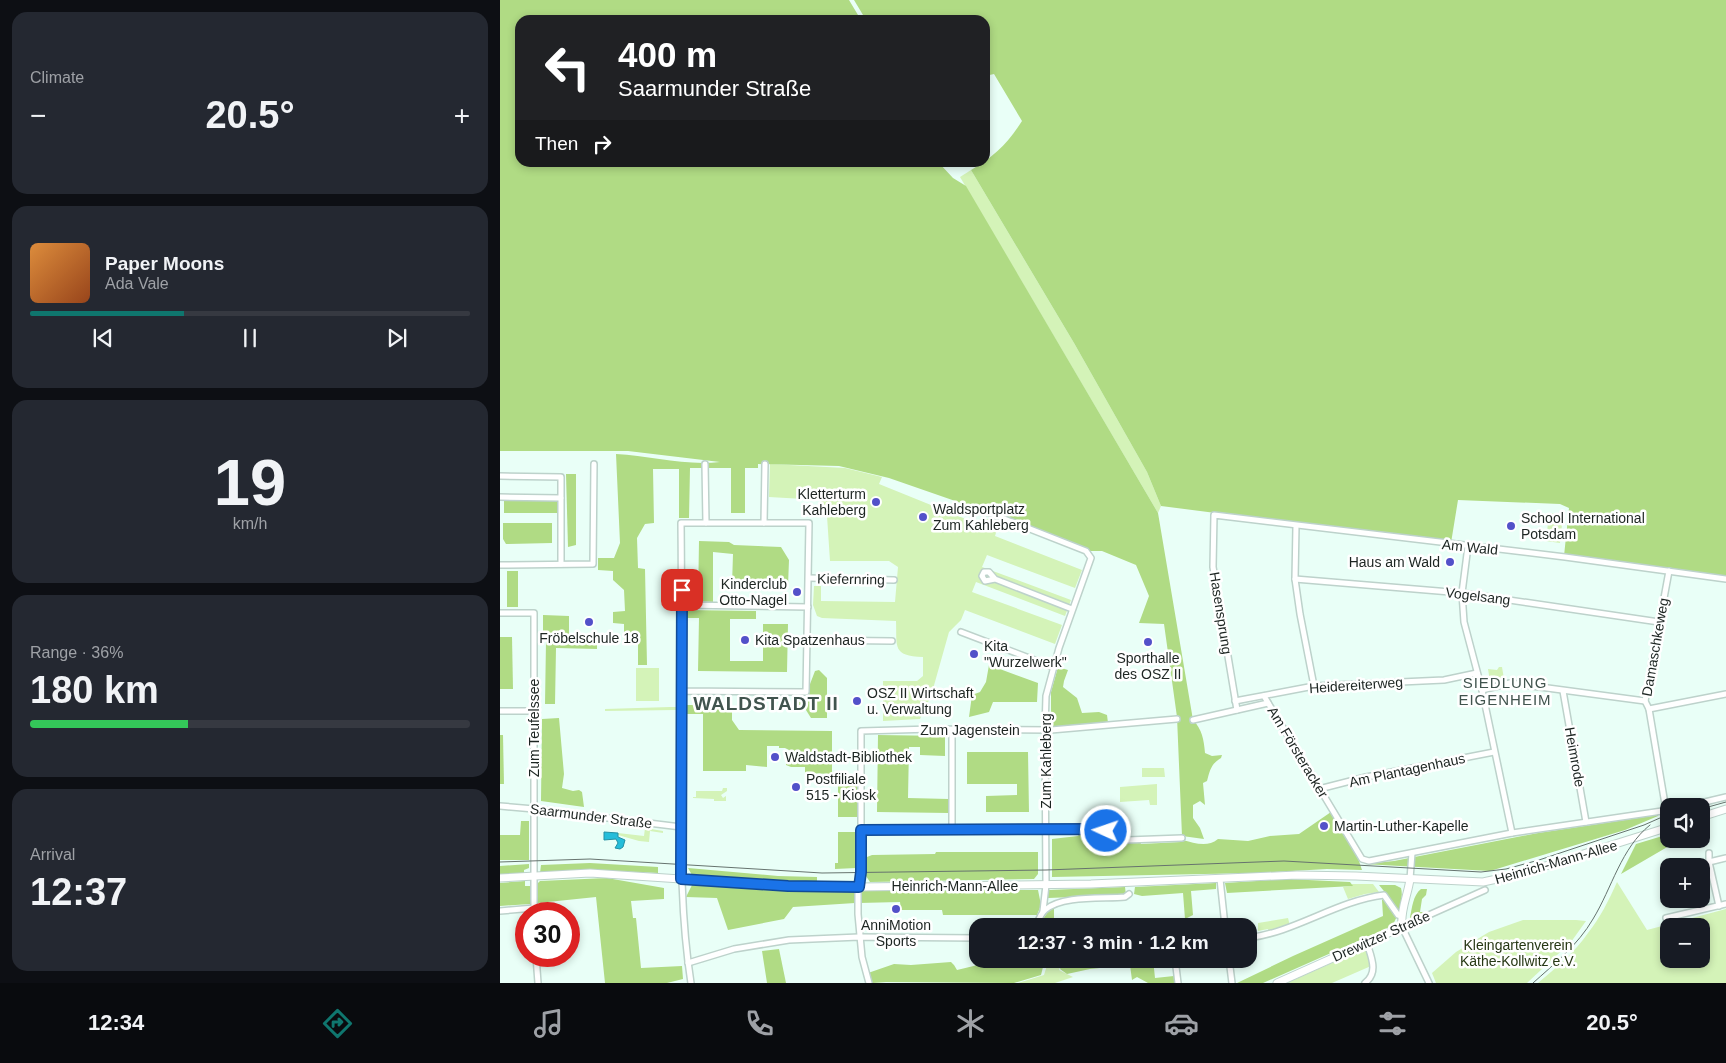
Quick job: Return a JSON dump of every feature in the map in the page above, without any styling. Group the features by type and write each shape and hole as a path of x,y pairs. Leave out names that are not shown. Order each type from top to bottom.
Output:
{"main road":[{"path":"1710,814 1726,810"},
{"name":"Heinrich-Mann-Allee","path":"500,878 590,873 788,886 859,887 1132,883 1306,875 1473,882 1493,881 1520,874 1660,830"},
{"path":"1402,927 1402,916 1410,879"},
{"name":"Drewitzer Straße","path":"1277,983 1402,927"}],"street":[{"path":"500,565 593,564 594,464"},
{"path":"706,464 706,523"},
{"path":"764,523 765,464"},
{"path":"500,476 561,477 561,564"},
{"path":"500,497 561,498"},
{"name":"Zum Kahleberg","path":"984,511 1086,551 1090,554 1091,558 1053,667 1046,696 1046,885 1044,911"},
{"name":"Am Wald","path":"1214,515 1726,579"},
{"name":"Hasensprung","path":"1214,515 1213,567 1237,710"},
{"name":"Kiefernring","path":"681,691 806,692 809,523 681,523 682,605"},
{"path":"1296,526 1296,579 1300,614 1314,686"},
{"path":"1468,546 1462,593 1464,622 1482,690 1512,833"},
{"name":"Damaschkeweg","path":"1666,798 1649,709 1645,701 1669,571"},
{"name":"Kiefernring","path":"809,578 894,580"},
{"name":"Vogelsang","path":"1296,579 1462,593 1659,622"},
{"path":"995,580 1072,609"},
{"path":"691,983 681,879 682,605 808,607"},
{"name":"Zum Teufelssee","path":"500,613 534,613 534,902"},
{"path":"961,632 1053,667"},
{"path":"808,640 892,641"},
{"name":"Heidereiterweg","path":"1235,701 1314,686 1444,680 1477,673"},
{"path":"1482,690 1510,683 1645,701"},
{"name":"Heimrode","path":"1564,691 1586,822"},
{"path":"1649,709 1726,694"},
{"name":"Am Försteracker","path":"1264,696 1362,859"},
{"path":"1193,720 1268,703"},
{"path":"500,711 534,711"},
{"name":"Zum Jagenstein","path":"861,830 861,731 1045,730 1177,719"},
{"path":"952,730 952,830"},
{"name":"Am Plantagenhaus","path":"1319,789 1366,777 1494,752"},
{"path":"1710,801 1726,797"},
{"name":"Saarmunder Straße","path":"500,806 681,827"},
{"name":"Heinrich-Mann-Allee","path":"1362,859 1368,861 1512,833 1660,811"},
{"path":"869,983 859,937 858,894 861,872 861,830 1097,829 1111,832 1127,840 1182,838"},
{"path":"1410,879 1412,853"},
{"path":"1710,854 1710,858"},
{"path":"1710,862 1726,858"},
{"path":"1710,866 1719,906"},
{"path":"1220,879 1224,918"},
{"name":"Drewitzer Straße","path":"1402,927 1485,890"},
{"path":"1039,918 1044,911 1056,903 1070,900 1125,897 1129,894"},
{"path":"1257,936 1292,927 1347,903 1366,897 1384,895 1398,915 1402,916"},
{"path":"1666,918 1726,904"},
{"path":"500,911 515,911"},
{"path":"1402,927 1429,983"},
{"path":"688,963 734,949 789,940 859,937 969,938"},
{"path":"1365,983 1370,979 1374,967 1367,943"},
{"path":"537,967 538,983"},
{"path":"1176,968 1178,983"},
{"path":"1230,968 1232,983"}],"green space":[{"path":"500,0 849,0 858,15 515,15 515,167 943,167 953,178 966,186 1158,513 1193,720 1199,727 1202,735 1205,753 1212,756 1222,755 1211,768 1207,781 1203,783 1205,805 1200,801 1193,805 1193,818 1200,828 1204,839 1182,836 1177,717 1164,624 1139,623 1149,596 1136,565 1102,551 1086,551 984,511 889,478 839,466 758,464 758,468 745,468 745,513 731,513 731,468 690,468 689,518 679,518 679,469 653,469 654,523 645,524 637,538 638,568 645,569 647,665 638,665 638,641 624,641 624,624 613,623 613,612 625,611 624,590 613,580 613,571 598,570 598,558 614,558 620,543 616,454 694,463 720,462 628,451 500,451"},
{"path":"854,0 1726,0 1726,578 1564,556 1569,508 1560,504 1458,500 1451,543 1161,506 1147,472 1074,343 971,170 976,167 990,167 990,157 1000,149 1022,121 994,74 990,75 990,15 863,15"},
{"path":"971,170 1074,343 1147,472 1161,506 1158,513 960,177"},
{"path":"770,464 845,468 882,477 879,484 973,522 986,519 999,523 995,536 1082,570 1075,588 987,555 982,567 1071,600 1065,616 976,582 972,592 1062,625 1055,644 965,610 961,620 949,632 931,696 920,719 883,721 883,681 917,681 923,676 923,657 906,655 898,648 896,621 822,618 817,616 813,605 814,586 821,586 821,601 895,602 898,567 889,561 830,561 827,516 822,509 821,500 769,497"},
{"path":"566,474 576,474 576,545 568,547"},
{"path":"504,501 557,501 557,513 504,513"},
{"path":"1549,513 1563,515 1560,543 1546,541"},
{"path":"503,523 552,523 552,543 506,544 503,539"},
{"path":"699,541 781,547 789,560 788,586 732,585 733,554 713,552 713,602 698,601"},
{"path":"507,571 518,571 518,607 507,607"},
{"path":"686,610 756,611 756,619 730,619 730,661 763,661 763,624 788,624 787,672 698,671 699,618 686,618"},
{"path":"543,615 569,616 569,634 543,634"},
{"path":"500,637 512,637 513,689 500,689"},
{"path":"546,641 597,641 597,649 556,648 555,704 545,704"},
{"path":"989,665 1038,683 1037,702 993,702 989,712 969,717 972,695 980,692 986,682"},
{"path":"1058,667 1068,670 1063,687 1077,698 1082,713 1099,712 1107,715 1108,723 1051,726 1051,692"},
{"path":"1499,667 1502,667 1504,679 1490,681 1488,669 1497,670"},
{"path":"636,668 659,668 659,701 636,701"},
{"path":"819,670 827,678 827,718 811,718 806,710 799,705 799,702 804,697 808,697 815,671"},
{"path":"687,705 732,705 732,720 739,730 832,731 832,774 805,773 805,767 786,765 786,757 789,757 789,750 779,748 779,746 767,746 767,767 746,765 746,771 703,771 703,714 687,714"},
{"path":"676,707 676,710 605,711 605,709"},
{"path":"559,718 564,774 562,788 582,792 584,807 541,801 542,719"},
{"path":"500,735 503,735 504,784 500,784"},
{"path":"878,735 945,736 945,756 920,755 920,747 909,747 908,798 949,799 949,813 877,812"},
{"path":"967,752 1028,752 1029,812 986,812 986,796 1017,795 1017,784 967,784"},
{"path":"1142,768 1164,768 1165,777 1142,777"},
{"path":"838,778 858,778 858,817 838,817"},
{"path":"1157,784 1157,805 1150,805 1149,800 1120,802 1120,787"},
{"path":"723,788 727,788 727,791 721,795 723,798 726,796 726,801 693,798 696,797 696,791 722,791"},
{"path":"1331,812 1357,855 1362,870 1327,869 1255,873 1052,877 1052,839 1078,836 1081,832 1106,832 1106,837 1120,842 1122,839 1131,842 1140,841 1141,844 1181,842 1182,840 1201,844 1214,842 1218,839 1248,841 1270,836 1299,834"},
{"path":"1658,815 1625,830 1490,871 1364,864 1394,861 1538,833"},
{"path":"521,821 529,821 529,860 500,860 500,835 520,835"},
{"path":"645,828 663,831 663,833 650,831 649,842 618,835 618,833 644,836"},
{"path":"838,832 858,832 856,868 835,869 835,863 838,863"},
{"path":"1660,837 1660,848 1666,848 1621,874 1636,844"},
{"path":"936,852 1038,852 1038,874 1034,879 870,882 866,876 867,857 872,855 935,854"},
{"path":"590,863 658,867 658,873 592,870 540,873 541,865"},
{"path":"529,864 529,868 524,870 524,874 500,875 500,866"},
{"path":"688,868 778,876 817,877 817,884 778,883 692,875"},
{"path":"607,878 664,888 664,899 631,901 633,918 636,918 641,968 682,966 683,979 667,983 605,983 596,897 538,902 538,883 540,881"},
{"path":"1287,879 1350,882 1353,886 1227,893 1225,883"},
{"path":"525,881 525,886 530,886 530,902 515,902 515,905 500,906 500,883"},
{"path":"1617,882 1647,930 1660,927 1660,968 1710,968 1710,918 1692,918 1726,909 1726,983 1538,983 1583,940"},
{"path":"1216,883 1216,889 1191,891 1193,915 1187,918 1185,918 1183,893 1142,896 1134,894 1135,887"},
{"path":"1352,884 1373,884 1379,892 1348,899 1343,887 1352,886"},
{"path":"692,885 788,890 855,890 855,903 793,907 784,919 728,930 717,898 686,897"},
{"path":"1379,885 1395,885 1401,888 1400,907 1392,926 1263,983 1237,983 1383,916 1382,900 1388,896"},
{"path":"1125,887 1126,895 1048,898 1048,890"},
{"path":"1421,889 1427,889 1426,895 1422,899 1420,912 1423,912 1423,916 1411,920 1413,902"},
{"path":"1038,890 1041,905 1037,915 943,915 942,910 901,910 900,902 859,903 859,891"},
{"path":"1054,906 1054,918 1044,918"},
{"path":"1288,918 1290,926 1269,933 1268,929 1258,931 1258,923"},
{"name":"Kleingartenverein Käthe-Kollwitz e.V.","path":"1523,920 1586,921 1571,942 1527,983 1436,983 1432,973 1456,952 1489,932"},
{"path":"1365,948 1371,966 1332,983 1287,983"},
{"path":"779,949 786,983 767,983 762,951"},
{"path":"951,962 957,970 969,967 1043,968 1041,975 1014,983 872,983 868,973 894,964 911,965"},
{"path":"1046,968 1060,968 1059,970 1073,977 1055,983 1018,983 1044,975"},
{"path":"1060,968 1100,968 1067,974"},
{"path":"1130,968 1154,968 1155,978 1174,976 1175,983 1148,983 1137,977 1132,980"}],"water":[{"path":"604,832 618,833 618,837 625,840 623,847 620,849 615,848 618,843 616,839 604,840"}],"tram line":[{"path":"1710,806 1726,802"},
{"path":"500,862 590,859 822,873 1046,870 1284,861 1481,872 1506,869 1539,860 1660,818"},
{"path":"1533,983 1565,954 1587,928 1600,907 1624,857 1640,834 1650,825"}],"place":[{"name":"Kletterturm Kahleberg","path":"876,502"},
{"name":"Waldsportplatz Zum Kahleberg","path":"923,517"},
{"name":"School International Potsdam","path":"1511,526"},
{"name":"Haus am Wald","path":"1450,562"},
{"name":"Kinderclub Otto-Nagel","path":"797,592"},
{"name":"Fröbelschule 18","path":"589,622"},
{"name":"Kita Spatzenhaus","path":"745,640"},
{"name":"Sporthalle des OSZ II","path":"1148,642"},
{"name":"Kita \"Wurzelwerk\"","path":"974,654"},
{"name":"OSZ II Wirtschaft u. Verwaltung","path":"857,701"},
{"name":"Waldstadt-Bibliothek","path":"775,757"},
{"name":"Postfiliale 515 - Kiosk","path":"796,787"},
{"name":"Martin-Luther-Kapelle","path":"1324,826"},
{"name":"AnniMotion Sports","path":"896,909"}],"district":[{"name":"SIEDLUNG EIGENHEIM","path":"1505,690"},
{"name":"WALDSTADT II","path":"766,703"}],"route":[{"path":"682,590 681,879 788,886 859,887 861,830 1097,829 1106,831"}]}
